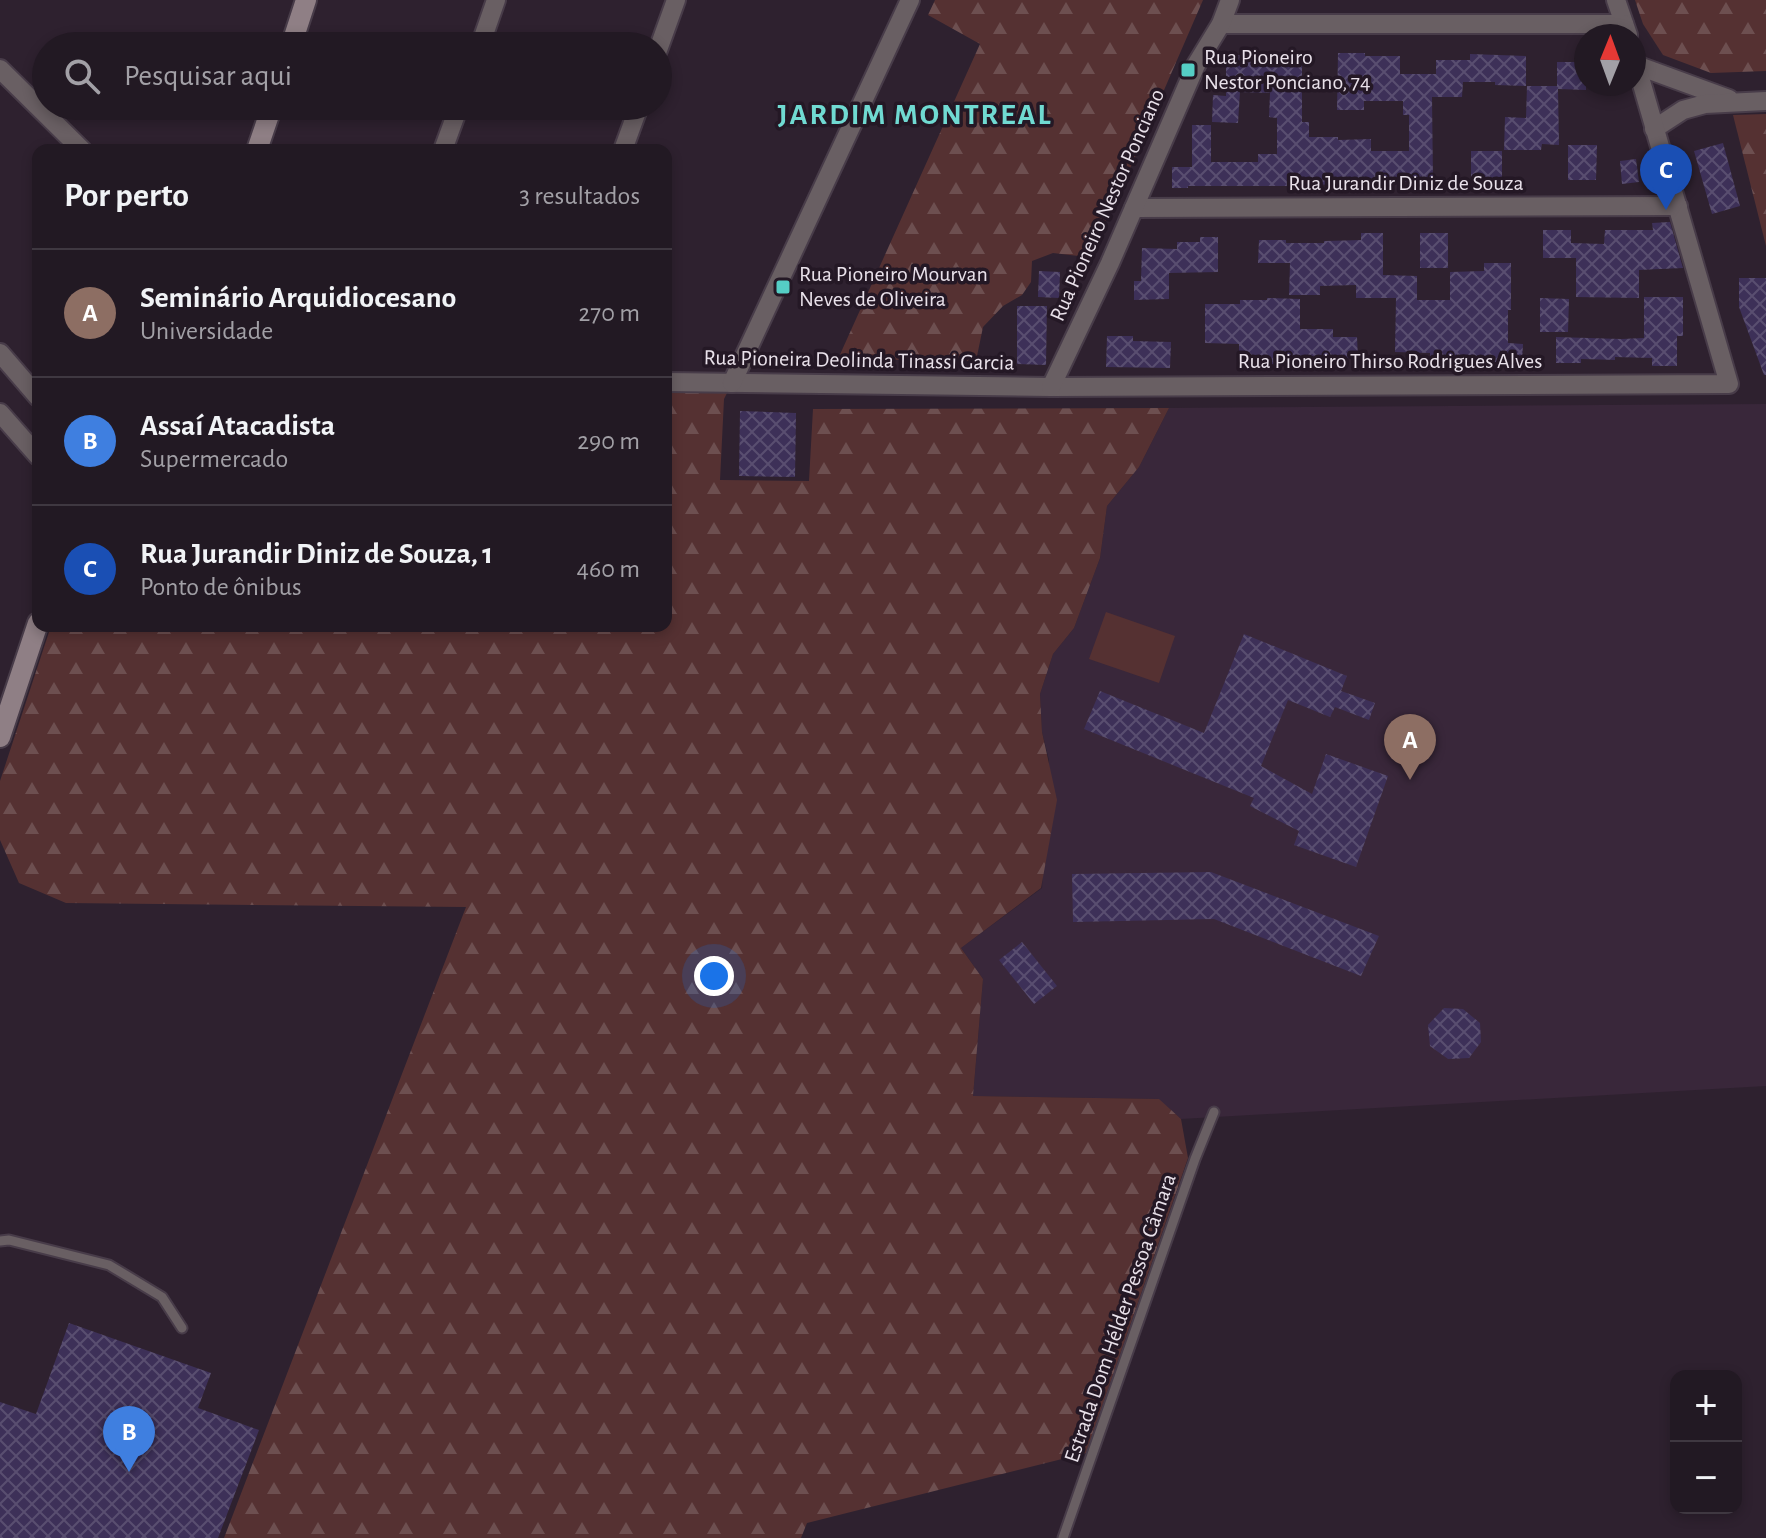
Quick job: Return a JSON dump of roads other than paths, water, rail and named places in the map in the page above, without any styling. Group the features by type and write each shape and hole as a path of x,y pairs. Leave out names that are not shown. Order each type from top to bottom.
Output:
{"street":[{"path":"296,32 306,0"},
{"path":"485,32 496,0"},
{"path":"664,32 676,0"},
{"path":"732,383 910,0"},
{"name":"Rua Pioneiro Nestor Ponciano","path":"1051,387 1110,263 1196,65 1221,24 1230,0"},
{"path":"1616,0 1624,24"},
{"path":"1221,24 1574,29"},
{"path":"1646,65 1736,101"},
{"path":"0,69 32,101"},
{"path":"1645,96 1678,206"},
{"path":"1654,129 1683,110 1705,104 1766,101"},
{"path":"52,120 76,144"},
{"path":"259,144 267,120"},
{"path":"445,144 454,120"},
{"path":"625,144 634,120"},
{"name":"Rua Jurandir Diniz de Souza","path":"1134,208 1678,206"},
{"name":"Rua Pioneiro Thirso Rodrigues Alves","path":"1051,387 1729,384 1678,206"},
{"path":"0,353 32,390"},
{"name":"Rua Pioneira Deolinda Tinassi Garcia","path":"672,382 1051,387"},
{"path":"0,413 32,449"},
{"path":"2,722 35,632"}],"lane":[{"name":"Estrada Dom Hélder Pessoa Câmara","path":"1063,1538 1214,1112"},
{"path":"0,1241 9,1240 109,1265 162,1297 182,1328"}],"place":[{"name":"Rua Pioneiro Nestor Ponciano, 74","path":"1188,70"},
{"name":"Rua Jurandir Diniz de Souza, 1","path":"1666,210"},
{"name":"Rua Pioneiro Mourvan Neves de Oliveira","path":"783,287"},
{"name":"Seminário Arquidiocesano","path":"1410,780"},
{"name":"Assaí Atacadista","path":"129,1472"}],"district":[{"name":"JARDIM MONTREAL","path":"915,115"}]}
